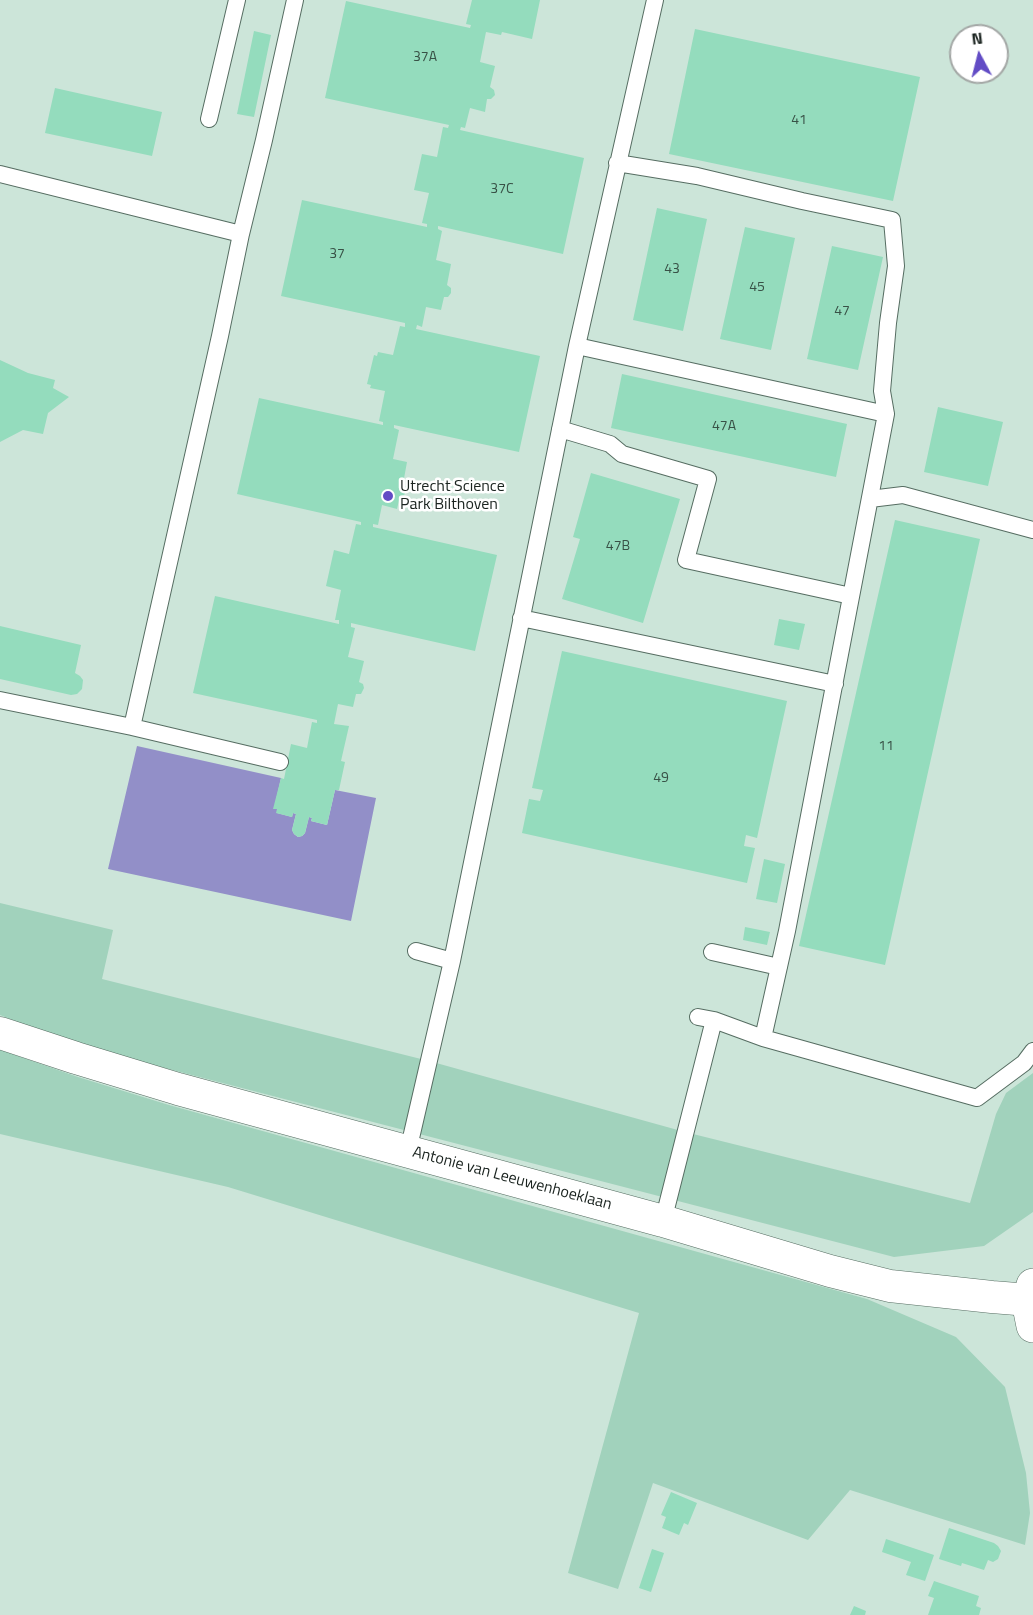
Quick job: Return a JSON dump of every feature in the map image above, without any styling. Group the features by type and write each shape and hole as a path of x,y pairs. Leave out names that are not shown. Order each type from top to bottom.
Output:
{"street":[{"name":"Antonie van Leeuwenhoeklaan","path":"0,1033 67,1056 178,1089 663,1221 782,1258 890,1286 1032,1304"}],"lane":[{"path":"209,119 237,0"},
{"path":"132,727 294,0"},
{"path":"408,1150 452,961 577,346 655,0"},
{"path":"617,163 697,176 892,220 896,266 882,391 886,414 835,684 763,1038"},
{"path":"0,174 241,234"},
{"path":"577,346 886,414"},
{"path":"560,429 610,444 622,454 708,479 686,560 852,596"},
{"path":"870,499 903,495 1033,530"},
{"path":"521,618 835,684"},
{"path":"0,700 132,727 280,762"},
{"path":"416,951 452,961"},
{"path":"712,952 779,967"},
{"path":"663,1221 706,1019 763,1038 976,1098 1024,1063 1033,1051"}],"green space":[{"path":"0,903 113,930 102,979 429,1061 685,1132 970,1203 996,1114 1006,1093 1033,1073 1033,1212 984,1246 894,1257 72,1044 0,1015"},
{"path":"0,1048 78,1077 169,1105 867,1299 956,1337 1005,1387 1026,1473 1030,1513 1025,1545 850,1490 808,1540 653,1483 618,1589 568,1573 639,1313 228,1187 0,1134"}],"shaded area":[{"path":"137,746 281,778 274,809 277,809 277,813 292,817 293,813 296,814 292,830 298,837 305,833 309,817 312,818 311,821 327,825 335,790 376,798 351,921 108,869"}],"building":[{"path":"472,0 540,0 532,39 502,32 501,35 486,32 480,62 495,66 490,87 494,90 495,95 487,99 485,112 470,108 465,128 461,127 460,130 584,158 563,254 438,226 438,229 442,231 436,260 451,264 447,285 451,288 451,293 448,297 444,297 441,310 426,307 422,327 417,325 416,329 540,356 519,452 394,425 394,428 399,430 393,459 407,462 403,484 407,487 407,491 400,496 397,509 382,505 378,525 373,524 373,527 497,555 475,651 351,623 351,627 355,628 348,657 364,661 359,682 364,688 361,694 356,694 353,707 338,704 334,724 349,726 341,761 345,762 339,790 335,790 327,825 311,821 312,818 309,817 305,833 298,837 292,830 296,814 293,813 292,817 276,813 277,809 273,809 281,778 284,779 291,744 307,748 312,722 317,723 317,720 193,693 215,596 339,624 339,620 335,620 341,590 326,586 334,550 349,554 356,524 361,525 361,522 237,494 259,398 383,425 383,422 379,421 385,391 370,388 371,385 367,384 374,355 377,356 378,352 393,355 400,326 405,327 405,323 281,296 302,200 427,227 427,224 422,223 429,193 414,190 422,154 437,157 443,127 448,128 449,125 325,98 346,1 470,28 471,25 466,24"},
{"path":"695,29 920,77 893,201 669,154"},
{"path":"254,31 271,35 254,117 237,114"},
{"path":"55,88 162,112 152,156 45,133"},
{"path":"657,208 707,219 683,331 633,320"},
{"path":"745,227 795,238 771,350 720,339"},
{"path":"832,246 883,257 858,370 807,359"},
{"path":"0,360 28,373 55,380 53,388 69,397 48,413 43,434 23,430 0,442"},
{"path":"622,374 847,424 836,477 611,428"},
{"path":"938,407 1003,422 988,486 924,472"},
{"path":"591,473 680,499 643,623 562,599 580,539 573,537"},
{"path":"895,520 980,539 885,965 799,946"},
{"path":"779,619 805,624 799,650 774,645"},
{"path":"0,626 81,645 75,673 83,680 82,689 77,694 71,695 0,679"},
{"path":"562,651 787,701 757,838 746,835 744,846 755,848 747,883 522,833 529,799 540,801 543,790 532,788"},
{"path":"764,859 785,864 777,903 756,899"},
{"path":"745,927 770,932 767,945 743,940"},
{"path":"671,1492 697,1503 688,1525 684,1523 679,1535 662,1528 666,1517 661,1515"},
{"path":"949,1528 994,1543 1001,1551 998,1559 993,1562 988,1560 984,1570 939,1559"},
{"path":"886,1539 934,1555 925,1581 906,1575 911,1562 882,1552"},
{"path":"652,1549 664,1553 651,1592 639,1588"},
{"path":"934,1581 979,1596 976,1606 981,1608 979,1615 928,1615 934,1598 928,1596"},
{"path":"854,1606 866,1611 865,1615 850,1615"}],"place":[{"name":"Utrecht Science Park Bilthoven","path":"388,496"}]}
